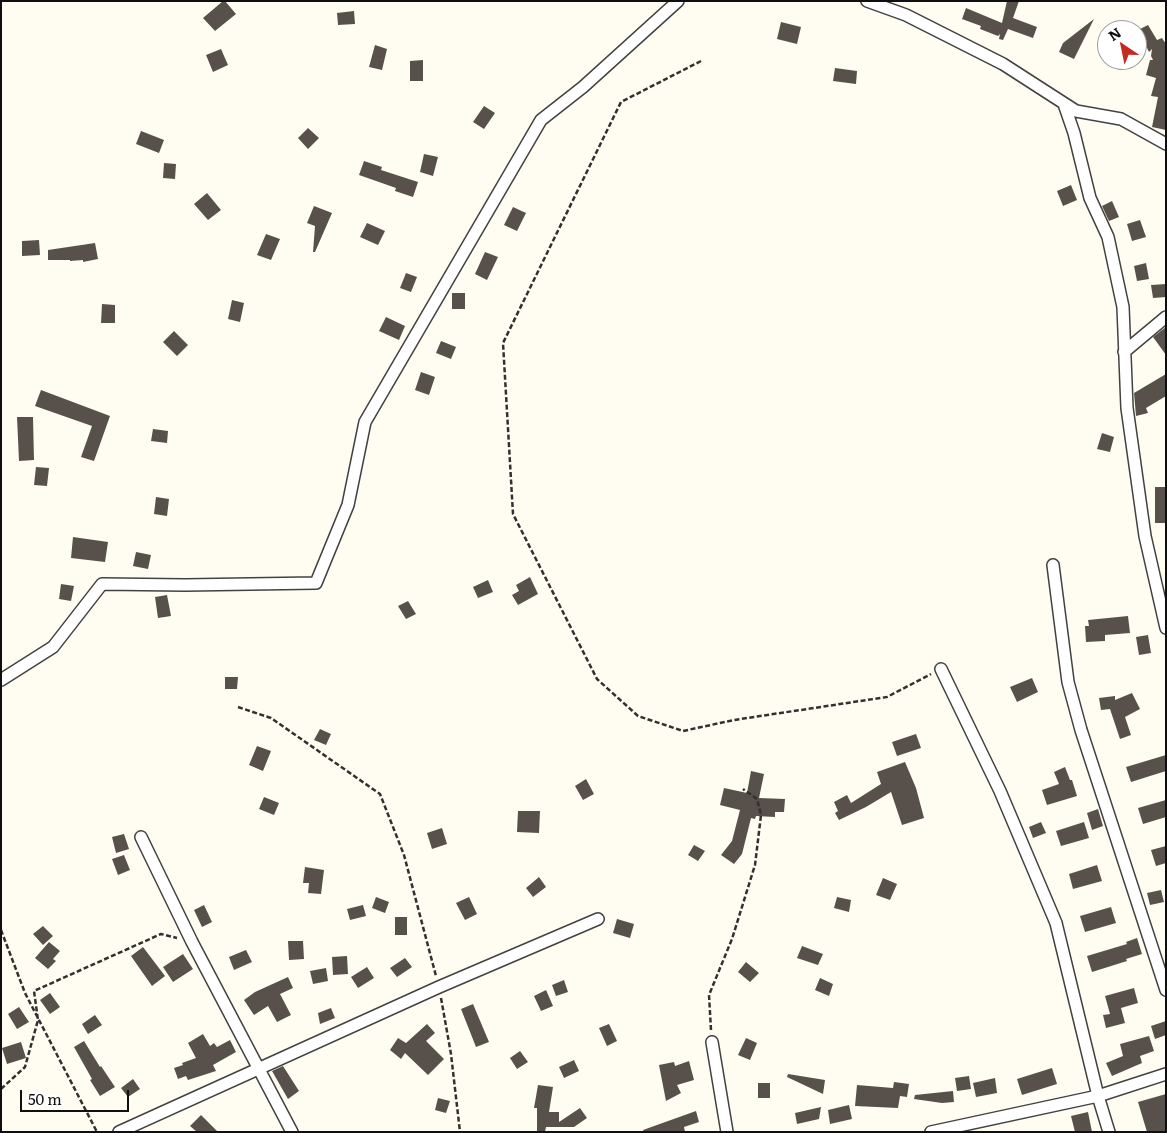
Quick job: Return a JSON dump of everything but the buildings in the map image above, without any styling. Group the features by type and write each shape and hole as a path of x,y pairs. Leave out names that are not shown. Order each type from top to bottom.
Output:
{"street":[{"path":"1,680 53,647 102,584 185,585 316,582 348,505 366,422 541,120 583,87 678,1"},
{"path":"867,1 906,15 1003,64 1076,111 1121,119 1166,144"},
{"path":"1064,104 1074,133 1090,198 1108,238 1123,308 1126,408 1145,536 1166,628"},
{"path":"1124,352 1166,317"},
{"path":"1053,565 1068,682 1166,990"},
{"path":"941,669 1000,792 1056,923 1098,1096 1109,1132"},
{"path":"141,837 192,942 292,1132"},
{"path":"120,1132 257,1068 598,919"},
{"path":"712,1042 727,1132"},
{"path":"931,1132 1098,1096 1166,1074"}],"path":[{"path":"701,61 620,102 503,343 514,514 597,679 638,716 683,731 734,720 887,697 941,669"},
{"path":"238,707 271,718 380,794 404,855 439,987 451,1054 460,1132"},
{"path":"712,1042 709,995 732,939 755,865 761,815 757,798 743,788"},
{"path":"1,930 25,993 97,1132"},
{"path":"1,1089 25,1067 38,1020 34,991 161,934 192,942"}]}
